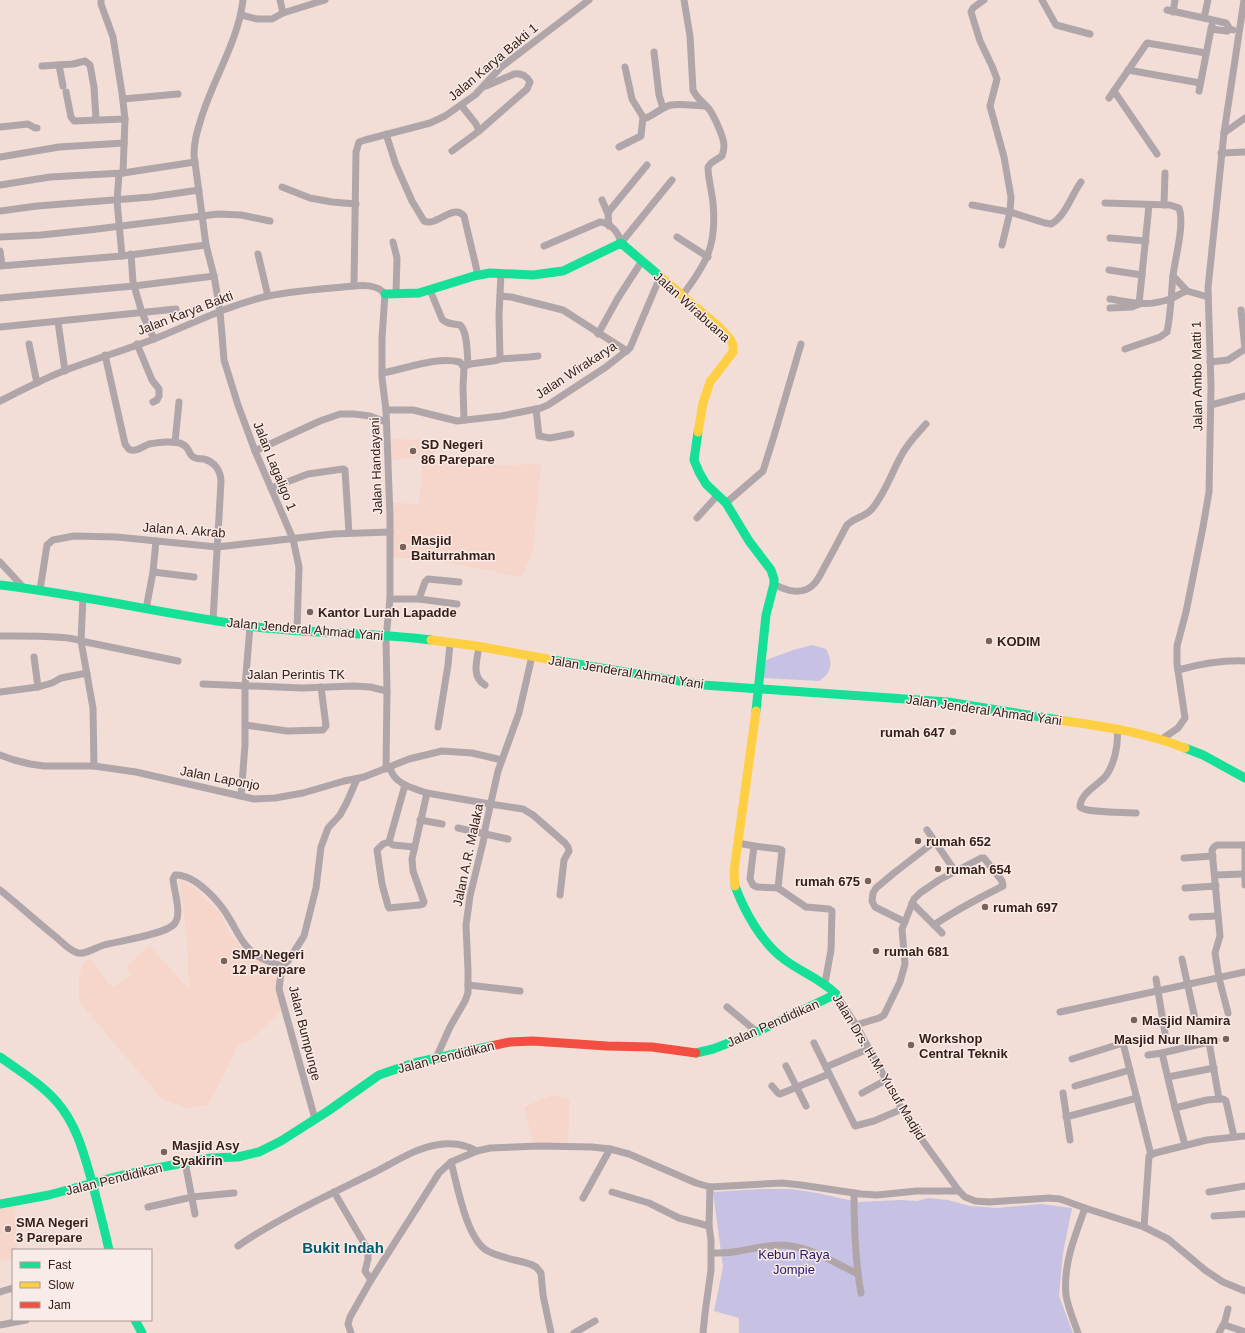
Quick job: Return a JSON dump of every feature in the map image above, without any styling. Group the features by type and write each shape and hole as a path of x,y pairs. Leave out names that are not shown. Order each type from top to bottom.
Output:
{"main road":[{"path":"385,294 414,294 478,275 490,273 533,275 563,271 621,243"},
{"name":"Jalan Wirabuana","path":"621,243 720,328 733,343 733,352 710,382 703,403 694,457 695,463 706,484 726,503 749,541 771,570 774,584"},
{"path":"759,688 766,615 774,584"},
{"name":"Jalan Jenderal Ahmad Yani","path":"0,585 83,597 250,626 386,638 422,639 479,646 603,669 703,685 948,702 1117,729 1170,742 1203,755 1245,778"},
{"name":"Jalan Drs. H.M. Yusuf Madjid","path":"759,688 738,843 734,885 745,908 766,941 783,959 825,983 836,994"},
{"name":"Jalan Pendidikan","path":"0,1204 49,1195 111,1178 185,1162 211,1158 248,1156 281,1142 379,1075 414,1063 510,1042 533,1041 607,1046 652,1047 698,1053 714,1049 757,1032 836,994"},
{"path":"0,1057 37,1084 58,1103 68,1117 79,1138 89,1165 109,1249"},
{"path":"136,1321 142,1333"}],"street":[{"path":"101,0 101,4 113,37 125,119 124,143 117,201 122,256"},
{"name":"Jalan Lagaligo 1","path":"243,0 241,15 229,50 204,108 194,143 195,162 200,190 206,245 214,276 220,311 224,360 238,405 255,451 293,539 299,567 297,631"},
{"path":"280,0 283,14"},
{"path":"241,15 257,19 272,19 324,0"},
{"name":"Jalan Karya Bakti 1","path":"354,286 356,160 357,146 359,142 437,121 475,95 500,68 590,0"},
{"path":"682,296 696,278 708,257 714,228 713,203 708,167 711,163 722,156 724,147 717,124 712,114 696,96 693,86 690,36 684,0"},
{"path":"984,0 973,8 971,12 980,41 997,79 990,106 1004,157 1011,197 1010,212 1002,245"},
{"path":"1042,0 1056,25 1090,34"},
{"path":"1175,0 1170,11 1226,23 1230,29"},
{"path":"1204,18 1208,0"},
{"name":"Jalan Ambo Matti 1","path":"1162,740 1178,728 1185,718 1176,656 1177,646 1186,612 1208,492 1211,405 1208,297 1221,152 1244,0"},
{"path":"1199,91 1212,20"},
{"path":"1211,29 1227,31 1230,29 1239,31"},
{"path":"1109,98 1147,43 1206,53"},
{"path":"654,52 659,95 663,108"},
{"path":"42,66 85,61 90,65 94,87 96,120"},
{"path":"59,65 73,120 80,122 125,119"},
{"path":"619,147 641,136 643,117 632,99 625,67"},
{"path":"1128,70 1200,83"},
{"path":"452,151 479,131 527,89 530,82 526,76 514,74 484,86"},
{"path":"1114,90 1157,154"},
{"path":"123,99 178,94"},
{"path":"462,105 476,124 479,131"},
{"path":"643,117 646,118 671,105 706,106"},
{"path":"1224,133 1245,118"},
{"path":"0,127 28,124 34,128 37,128"},
{"path":"386,134 396,165 412,200 424,221 430,222 455,212 461,213 464,216 478,275"},
{"path":"0,157 59,147 124,143"},
{"path":"1221,152 1245,152"},
{"path":"0,185 50,178 121,173 195,162"},
{"path":"608,214 619,197 647,164"},
{"path":"1164,205 1165,173"},
{"path":"621,243 672,180"},
{"path":"972,205 1010,212 1051,224 1058,219 1069,203 1080,182"},
{"path":"282,187 310,198 356,204"},
{"path":"0,211 54,205 117,201 200,190"},
{"path":"602,200 608,214 609,226"},
{"path":"1105,203 1173,206 1178,208 1180,212 1180,226 1167,332 1164,335 1125,349"},
{"path":"1139,304 1149,204"},
{"path":"0,237 41,235 119,227 225,213 270,221"},
{"path":"544,246 600,222 605,223 618,233 621,243"},
{"path":"678,237 708,257"},
{"path":"1110,238 1146,241"},
{"path":"393,242 396,258 396,294"},
{"path":"0,251 1,266 122,256 206,245"},
{"path":"131,254 134,286 142,313 154,339"},
{"path":"258,254 268,296"},
{"path":"598,334 618,298 642,261"},
{"path":"1109,270 1142,275"},
{"path":"499,359 501,273"},
{"path":"0,298 134,286 214,276"},
{"path":"1173,276 1187,291 1208,297"},
{"name":"Jalan Wirakarya","path":"386,410 413,410 451,420 464,420 500,416 536,409 548,405 627,352 635,338 660,277"},
{"name":"Jalan Karya Bakti","path":"0,400 105,355 154,339 220,311 268,296 310,289 354,286 376,287 382,290 385,294"},
{"path":"430,290 442,319 447,323 460,325 463,329 465,366 463,387 464,420"},
{"path":"1110,299 1143,305 1172,299 1176,295 1187,291"},
{"name":"Jalan Handayani","path":"385,294 382,338 382,373 386,410 390,532 390,599 386,638 388,768"},
{"path":"500,296 511,297 563,310 627,352"},
{"path":"1110,308 1132,307 1139,304"},
{"path":"0,327 176,309"},
{"path":"1210,362 1228,360 1245,349 1242,310"},
{"path":"58,322 65,371"},
{"path":"29,344 37,383"},
{"path":"137,344 152,380 159,389 159,396 157,400 153,402"},
{"path":"726,503 763,471 801,344"},
{"path":"105,355 127,448 136,450 155,443 175,442 186,447 191,456 210,461 221,474 213,620"},
{"path":"465,366 499,359 502,360 538,356"},
{"path":"382,373 424,363 456,361 465,366"},
{"path":"1211,405 1245,396"},
{"path":"175,442 179,402"},
{"path":"536,409 539,436 550,438 571,434"},
{"path":"255,451 320,421 340,414 370,416 386,422"},
{"path":"774,584 789,590 798,591 804,590 813,585 828,562 848,525 852,521 864,516 870,510 887,486 905,450 926,424"},
{"path":"271,488 308,474 343,469 345,470 349,533"},
{"path":"697,518 717,496"},
{"name":"Jalan A. Akrab","path":"40,590 47,545 53,540 74,536 116,537 217,547 349,533 390,532"},
{"path":"146,609 153,572 156,541"},
{"path":"0,562 24,588"},
{"path":"153,572 194,577"},
{"path":"419,599 425,582 428,579 460,582"},
{"path":"83,597 81,641 93,708 94,766"},
{"path":"390,599 419,599 458,604"},
{"path":"241,796 245,745 246,687 250,626"},
{"path":"0,636 78,639 81,641 178,661"},
{"path":"438,727 450,643"},
{"path":"479,646 475,670 480,682 485,685"},
{"name":"Jalan A.R. Malaka","path":"436,1058 468,993 466,925 470,896 498,772 518,712 532,656"},
{"path":"34,657 38,687"},
{"path":"1178,670 1205,663 1228,660 1245,661"},
{"path":"0,692 38,687 52,683 61,678 87,673"},
{"name":"Jalan Perintis TK","path":"204,684 246,687 302,688 362,686 388,691"},
{"path":"245,725 287,731 323,730 326,726 321,687"},
{"path":"1117,729 1117,744 1112,764 1105,777 1090,790 1082,800 1080,806 1083,809 1092,811 1136,813"},
{"name":"Jalan Laponjo","path":"0,755 30,764 44,766 94,766 136,772 254,799 276,798 303,793 344,781 357,779 388,768 409,758 442,751 472,753 502,760"},
{"path":"388,768 393,777 405,784 427,793 523,809 533,815 565,842 569,850 564,860 560,895"},
{"path":"0,890 60,940 77,953 81,953 103,945 154,933 173,926 179,915 179,908 173,879 175,875 181,875 198,884 217,901 230,919 243,942 250,950 263,959 282,966 288,961 304,936 316,888 321,847 328,828 340,815 357,779"},
{"path":"389,842 405,784"},
{"path":"389,842 383,844 377,850 382,884 389,908 419,906 423,904 424,902 413,871 412,859 427,793"},
{"path":"420,820 442,824"},
{"path":"458,828 508,839"},
{"path":"926,830 955,871"},
{"path":"389,842 393,845 414,847"},
{"path":"905,922 874,907 872,899 873,893 876,888 934,842"},
{"path":"738,843 782,850 778,888"},
{"path":"1228,1013 1219,978 1215,953 1220,938 1213,848 1217,845 1245,845 1245,884"},
{"path":"754,846 750,878 751,882 755,886 778,888 806,907 829,909 832,911 831,950 825,983"},
{"path":"1184,858 1213,856"},
{"path":"856,1026 882,1016 900,982 904,969 902,932 912,903 920,893 955,871 983,858 1004,885 950,914 934,925"},
{"path":"1215,875 1244,874"},
{"path":"1185,888 1216,886"},
{"path":"912,903 942,933"},
{"path":"1192,917 1218,916"},
{"path":"1182,959 1196,1023"},
{"name":"Jalan Bumpunge","path":"282,966 280,989 315,1119"},
{"path":"1060,1012 1245,972"},
{"path":"1156,979 1165,1033"},
{"path":"468,985 520,991"},
{"name":"Jalan Drs. H.M. Yusuf Madjid","path":"836,994 856,1026 902,1109 920,1137 959,1191"},
{"path":"727,1007 757,1032"},
{"path":"1148,1056 1212,1041 1214,1068 1219,1099"},
{"path":"814,1043 855,1126 874,1121 902,1109"},
{"path":"1072,1059 1123,1043 1151,1155 1149,1156 1144,1227"},
{"path":"826,1067 868,1049"},
{"path":"1162,1053 1174,1108 1185,1145"},
{"path":"786,1066 806,1106"},
{"path":"1168,1077 1214,1068"},
{"path":"1076,1086 1130,1070"},
{"path":"772,1086 778,1094 780,1094 829,1074"},
{"path":"862,1093 886,1080"},
{"path":"1062,1093 1070,1140"},
{"path":"1066,1117 1137,1098"},
{"path":"1174,1108 1207,1100 1225,1099 1234,1137"},
{"path":"1151,1155 1207,1140 1245,1136"},
{"path":"238,1246 256,1234 334,1192 418,1150 451,1143 464,1145 477,1151"},
{"path":"351,1333 348,1324 350,1317 371,1280 439,1173 451,1162 477,1151 511,1146 587,1147 610,1149 629,1154 696,1183 710,1187 787,1183 877,1195 917,1191 959,1191 965,1197 975,1201 989,1202 1055,1198 1144,1227 1168,1239 1205,1270 1223,1282 1245,1291"},
{"path":"583,1198 610,1149"},
{"path":"185,1162 195,1214"},
{"path":"451,1162 467,1220 478,1243 487,1251 530,1264 536,1267 541,1273 543,1295 551,1333"},
{"path":"1209,1192 1245,1186"},
{"path":"703,1333 712,1253 709,1226 710,1187"},
{"path":"148,1207 192,1197 234,1192"},
{"path":"334,1192 368,1250 368,1258 365,1268 366,1273 371,1280"},
{"path":"612,1192 649,1203 679,1218 709,1226"},
{"path":"854,1193 854,1231 861,1293"},
{"path":"1078,1333 1066,1296 1066,1282 1069,1252 1085,1208"},
{"path":"1214,1216 1245,1214"},
{"path":"712,1253 733,1252 765,1246 793,1246 809,1250 829,1258 858,1274"},
{"path":"0,1292 12,1288"},
{"path":"1219,1333 1224,1325 1228,1309"},
{"path":"0,1325 21,1321"},
{"path":"574,1333 595,1321"},
{"path":"1224,1325 1245,1332"}],"shaded area":[{"path":"389,439 429,440 436,445 435,458 474,466 541,464 533,550 522,577 444,562 392,557 392,502 419,505 423,458 390,460"},
{"path":"179,878 197,890 221,914 230,935 250,956 278,968 277,991 281,1011 252,1039 238,1045 208,1105 187,1108 162,1099 79,1002 79,979 83,963 91,959 109,984 115,987 131,974 126,968 149,945 189,989 187,939"},
{"path":"552,1095 570,1099 568,1144 533,1142 524,1107"},
{"name":"SMA Negeri 3 Parepare","path":"15,1205 17,1249 12,1249 12,1258 0,1261 0,1208"}],"green space":[{"path":"812,645 826,649 830,658 829,671 819,681 763,678 766,660"},
{"name":"Kebun Raya Jompie","path":"791,1189 858,1202 900,1200 917,1201 928,1198 948,1200 970,1206 997,1208 1041,1204 1072,1208 1063,1253 1059,1296 1073,1333 739,1333 739,1318 714,1311 723,1267 713,1192"}],"traffic: fast":[{"path":"385,294 419,293 474,276 490,273 533,275 563,271 621,243 662,278"},
{"path":"698,432 694,460 699,472 706,484 726,503 749,541 771,570 774,579 766,615 756,711"},
{"path":"0,585 272,629 408,637 431,640"},
{"path":"553,660 703,685 948,702 1059,720"},
{"path":"1185,748 1203,755 1245,778"},
{"path":"696,1053 713,1049 757,1032 836,994 824,984 785,960 769,945 749,917 735,886"},
{"path":"0,1204 49,1195 146,1170 211,1158 238,1157 259,1152 281,1141 328,1111 379,1075 414,1063 491,1046"},
{"path":"0,1057 44,1089 57,1102 70,1120 86,1161 109,1249"},
{"path":"136,1321 142,1333"}],"traffic: slow":[{"path":"662,278 720,328 730,339 733,345 733,352 710,382 703,403 698,432"},
{"path":"431,640 477,646 553,660"},
{"path":"735,886 734,871 756,711"},
{"path":"1059,720 1107,727 1139,734 1170,742 1185,748"}],"traffic: jam":[{"path":"491,1046 510,1042 533,1041 607,1046 652,1047 696,1053"}],"place":[{"name":"SD Negeri 86 Parepare","path":"413,451"},
{"name":"Masjid Baiturrahman","path":"403,547"},
{"name":"Kantor Lurah Lapadde","path":"310,612"},
{"name":"KODIM","path":"989,641"},
{"name":"rumah 647","path":"953,732"},
{"name":"rumah 652","path":"918,841"},
{"name":"rumah 654","path":"938,869"},
{"name":"rumah 675","path":"868,881"},
{"name":"rumah 697","path":"985,907"},
{"name":"rumah 681","path":"876,951"},
{"name":"SMP Negeri 12 Parepare","path":"224,961"},
{"name":"Masjid Namira","path":"1134,1020"},
{"name":"Masjid Nur Ilham","path":"1226,1039"},
{"name":"Workshop Central Teknik","path":"911,1045"},
{"name":"Masjid Asy Syakirin","path":"164,1152"},
{"name":"SMA Negeri 3 Parepare","path":"8,1229"}],"district":[{"name":"Bukit Indah","path":"343,1247"}]}
